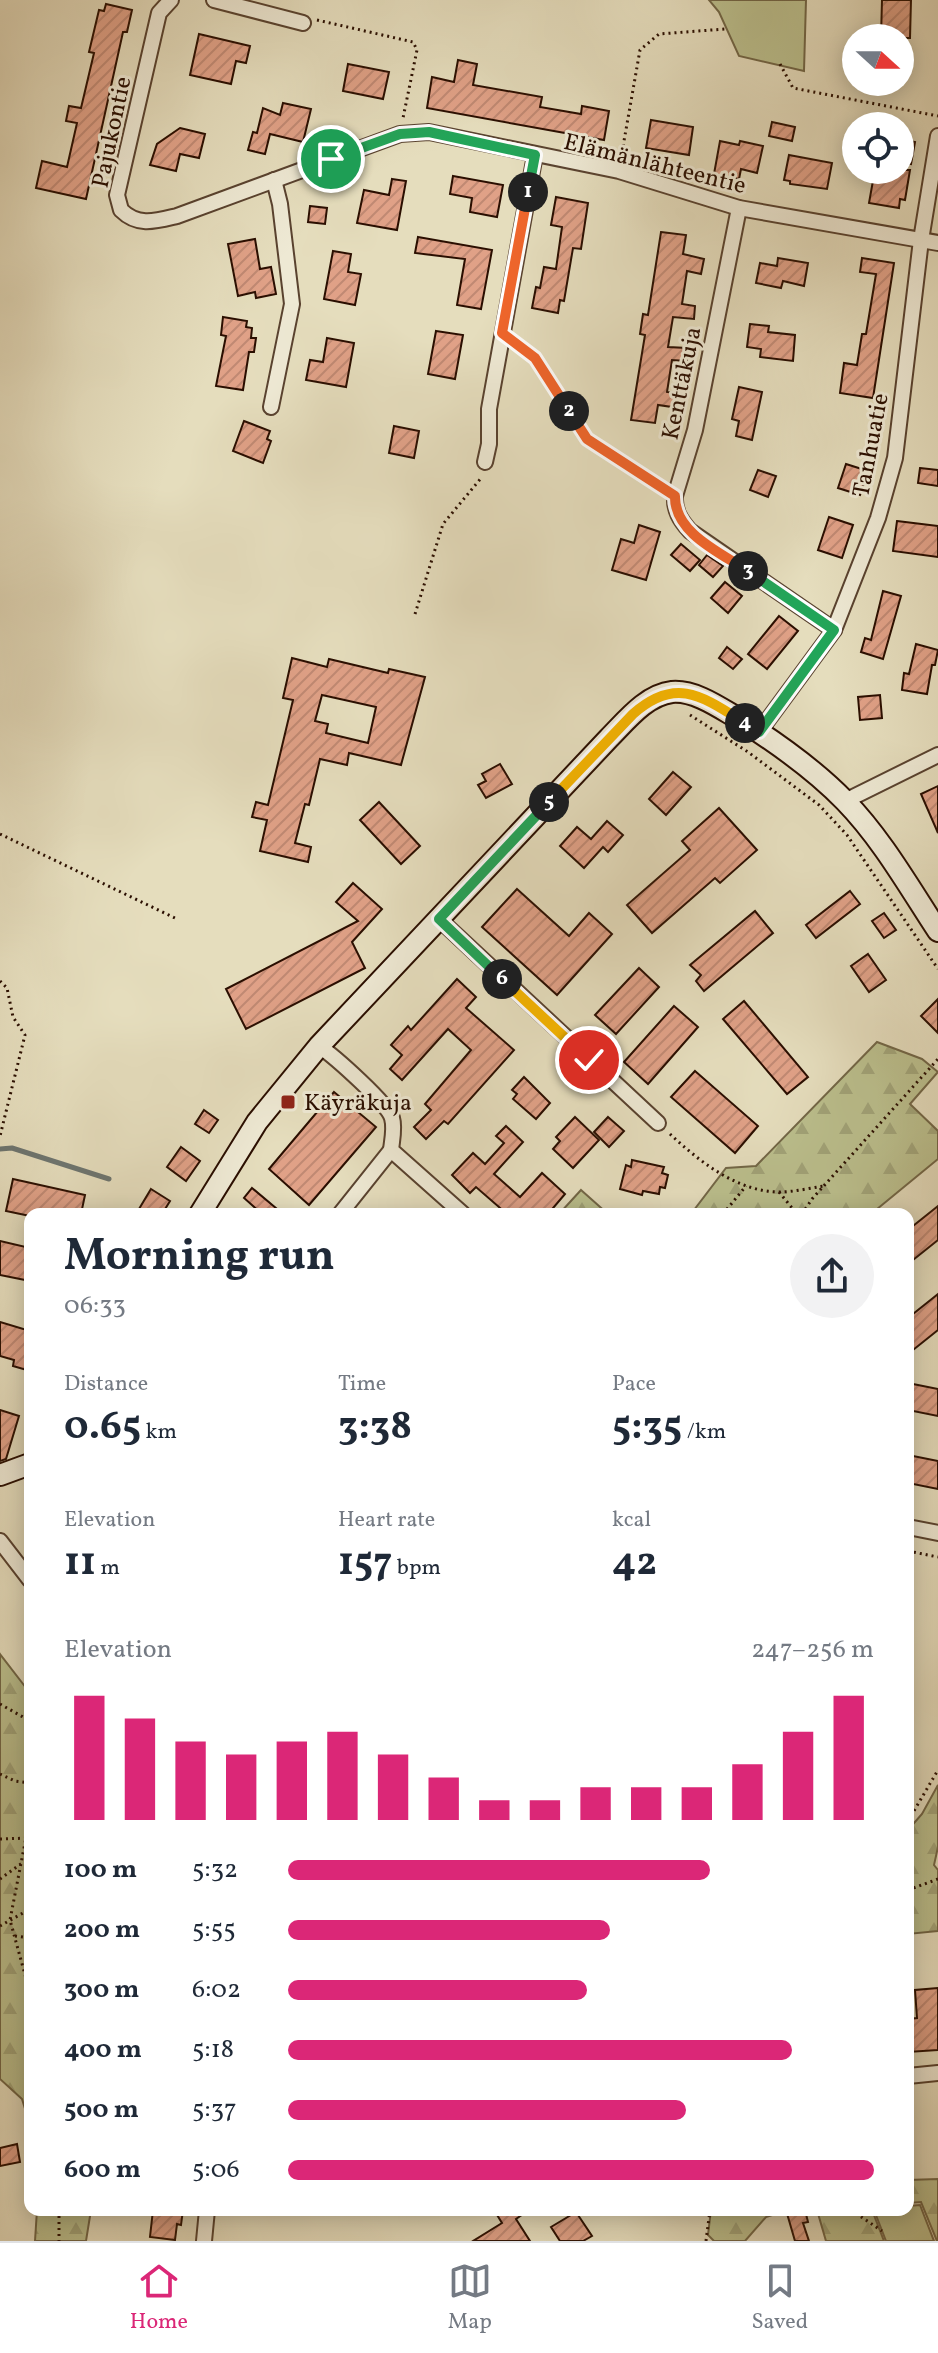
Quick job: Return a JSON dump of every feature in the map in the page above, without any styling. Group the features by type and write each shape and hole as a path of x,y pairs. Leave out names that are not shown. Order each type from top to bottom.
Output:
{"street":[{"name":"Pajukontie","path":"171,0 159,13 117,195 119,206 133,219 151,222 177,216 274,180"},
{"path":"214,0 303,23"},
{"name":"Elämänlähteentie","path":"274,180 400,134 429,132 619,171 739,208 938,243"},
{"name":"Tanhuatie","path":"759,732 834,630 867,554 895,458 921,240 938,136"},
{"path":"485,462 489,444 489,409 535,155"},
{"path":"271,407 292,304 280,204 274,180"},
{"name":"Kenttäkuja","path":"675,496 695,430 739,208"},
{"path":"675,496 676,510 690,531 834,630"},
{"path":"204,1208 257,1122 319,1046 639,708 662,694 679,692 689,704 759,732 812,771 845,801 873,836 938,931"},
{"path":"845,801 938,755"},
{"path":"439,919 658,1123"},
{"path":"319,1046 333,1055 389,1112 394,1129 391,1150 345,1208"},
{"path":"391,1150 456,1208"},
{"path":"0,1475 24,1466"},
{"path":"914,1528 938,1533"},
{"path":"0,1541 24,1572"},
{"path":"914,2075 938,2073"},
{"path":"204,2241 206,2216"}],"path":[{"path":"303,23 311,19 413,42 417,50 400,134"},
{"path":"619,171 640,50 659,34 725,29"},
{"path":"780,64 793,88 938,116"},
{"path":"502,333 535,358 587,439 675,496"},
{"path":"415,614 443,524 483,476 485,462"},
{"path":"689,704 715,729 819,805 847,835 938,969"},
{"path":"0,834 177,919"},
{"path":"0,981 7,988 13,1017 25,1035 0,1136"},
{"path":"805,1208 938,1059"},
{"path":"658,1123 697,1160 746,1186 779,1192 824,1186"},
{"path":"727,1208 746,1186"},
{"path":"779,1192 794,1208"},
{"path":"914,1552 938,1557"},
{"path":"0,1704 24,1718"},
{"path":"914,1811 938,1770"},
{"path":"0,1774 24,1781"},
{"path":"0,1839 24,1838"},
{"path":"24,1853 10,1920 24,1970"},
{"path":"0,1879 22,1863"},
{"path":"914,1888 938,1879"},
{"path":"0,1926 24,1912"},
{"path":"15,1936 24,1937"},
{"path":"59,2216 59,2241"},
{"path":"708,2239 710,2216"},
{"path":"860,2216 882,2231"}],"green space":[{"path":"709,0 806,0 804,71 739,56 719,12"},
{"path":"877,1042 922,1059 938,1072 910,1104 938,1131 938,1159 878,1208 696,1208 726,1168 756,1166"},
{"path":"581,1190 601,1208 564,1208"},
{"path":"0,1654 24,1685 24,2106 22,2099 0,2079"},
{"path":"938,1785 938,1847 934,1865 938,1870 938,1931 914,1933 914,1823"},
{"path":"938,2179 938,2241 921,2202 914,2203 914,2180"},
{"path":"920,2205 934,2241 886,2241 876,2216 914,2216 914,2206"},
{"path":"37,2216 90,2216 86,2241 35,2241"},
{"path":"710,2216 769,2216 745,2241 714,2241 708,2235"},
{"path":"819,2216 874,2216 884,2241 826,2241"}],"building":[{"path":"882,0 911,0 910,24 881,24"},
{"path":"106,4 132,10 127,32 123,32 86,199 36,188 42,161 67,167 77,123 66,121 69,106 81,108 94,53 89,52 99,10 104,11"},
{"path":"199,34 250,46 246,63 236,61 231,84 190,75"},
{"path":"458,60 477,64 473,85 542,97 540,107 581,114 582,106 609,111 604,140 427,108 432,77 454,82"},
{"path":"348,64 389,72 383,99 343,91"},
{"path":"283,103 311,109 303,142 270,134 265,154 248,150 253,132 257,133 263,108 280,115"},
{"path":"651,120 693,127 689,155 646,148"},
{"path":"772,122 795,127 792,141 769,136"},
{"path":"180,128 205,134 199,158 180,154 176,171 150,165 157,144"},
{"path":"720,141 763,146 757,173 741,169 739,179 714,174"},
{"path":"789,155 832,163 827,189 790,184 790,181 784,180"},
{"path":"453,176 503,185 497,217 470,212 472,198 450,194"},
{"path":"392,179 406,181 397,230 357,223 364,190 389,195"},
{"path":"872,184 908,184 905,200 900,199 899,208 869,203"},
{"path":"556,197 588,203 581,249 573,248 564,301 560,300 558,313 532,308 544,267 556,269 562,227 551,225"},
{"path":"310,206 327,208 325,224 308,222"},
{"path":"661,232 686,235 683,254 704,259 701,274 687,271 682,304 695,306 694,319 673,317 668,347 687,348 687,361 672,360 667,392 680,394 679,408 658,405 655,423 631,420 645,335 640,334 643,314 648,315"},
{"path":"418,237 492,250 481,309 457,305 465,259 415,253"},
{"path":"255,239 260,269 271,267 276,294 256,298 255,292 238,296 228,244"},
{"path":"333,251 351,254 348,272 361,274 355,305 324,299"},
{"path":"778,258 808,263 804,286 783,281 781,288 756,283 760,263 777,266"},
{"path":"862,258 894,263 873,398 840,393 844,363 857,365 862,334 866,334 876,274 860,272"},
{"path":"223,317 247,321 246,327 252,328 251,338 256,338 254,352 249,352 243,390 216,386 226,336 221,335"},
{"path":"750,324 769,326 768,332 795,335 793,361 760,357 761,349 747,347"},
{"path":"436,331 463,335 455,379 428,374"},
{"path":"327,338 354,343 346,387 306,380 310,360 323,362"},
{"path":"739,387 762,392 752,440 736,436 739,421 732,419"},
{"path":"244,421 270,431 267,439 271,441 263,463 233,451"},
{"path":"394,426 419,431 414,458 389,453"},
{"path":"846,464 868,471 860,495 838,488"},
{"path":"920,468 938,470 938,486 918,483"},
{"path":"758,470 776,476 768,497 750,490"},
{"path":"829,517 853,525 842,558 818,550"},
{"path":"897,521 938,526 938,557 893,551"},
{"path":"639,525 660,532 646,580 612,570 621,539 634,543"},
{"path":"681,544 700,560 690,571 671,555"},
{"path":"707,555 723,566 713,577 699,565"},
{"path":"725,582 742,596 728,613 711,598"},
{"path":"883,591 901,596 883,659 861,652 865,638 871,640"},
{"path":"779,616 798,631 767,669 748,654"},
{"path":"916,644 938,650 927,694 902,690 904,673 909,674"},
{"path":"727,647 742,659 733,669 719,658"},
{"path":"292,658 327,667 329,659 388,673 389,669 425,677 401,765 349,753 347,765 320,759 309,805 305,804 295,843 311,847 308,862 260,851 267,820 252,817 256,802 268,805 293,700 283,698","holes":["322,695 376,707 368,743 326,733 328,724 315,721"]},
{"path":"880,695 882,718 860,720 858,697"},
{"path":"500,764 512,784 486,798 478,785 486,781 482,774"},
{"path":"673,772 691,787 666,815 649,799"},
{"path":"938,786 938,833 921,794"},
{"path":"379,802 420,846 401,864 360,820"},
{"path":"719,808 757,850 720,883 715,878 652,933 627,905 690,850 682,841"},
{"path":"607,821 623,835 608,852 603,847 584,868 560,846 577,827 591,839"},
{"path":"353,883 382,909 352,942 365,968 246,1029 226,989 358,921 336,902"},
{"path":"517,889 569,936 589,913 612,934 557,995 482,927"},
{"path":"850,891 860,904 816,938 806,925"},
{"path":"755,911 773,933 704,991 696,981 701,975 690,965"},
{"path":"884,913 896,930 884,938 872,921"},
{"path":"868,954 886,980 869,992 851,966"},
{"path":"639,968 659,987 616,1034 595,1015"},
{"path":"457,979 476,997 466,1008 514,1050 448,1124 444,1121 426,1139 414,1127 431,1110 425,1104 471,1050 448,1029 402,1080 390,1069 402,1055 391,1045 408,1026 411,1030"},
{"path":"938,999 938,1033 921,1016"},
{"path":"744,1001 808,1077 787,1094 723,1019"},
{"path":"674,1006 698,1027 648,1084 624,1062"},
{"path":"695,1071 758,1126 735,1153 671,1097"},
{"path":"524,1077 550,1103 536,1119 513,1099 517,1094 512,1090"},
{"path":"334,1092 376,1127 309,1205 269,1169"},
{"path":"204,1110 218,1120 209,1133 195,1124"},
{"path":"575,1117 599,1140 573,1168 553,1149 560,1141 556,1137"},
{"path":"608,1117 624,1131 609,1147 594,1132"},
{"path":"506,1126 523,1142 494,1174 520,1197 542,1173 565,1194 553,1208 500,1208 476,1187 470,1193 452,1175 473,1153 485,1164 504,1143 496,1136"},
{"path":"181,1147 200,1161 186,1181 167,1167"},
{"path":"632,1160 664,1167 662,1173 668,1175 665,1188 660,1187 659,1194 643,1191 642,1195 620,1189 626,1165 631,1167"},
{"path":"13,1179 85,1195 82,1208 24,1208 24,1215 6,1211"},
{"path":"252,1188 276,1208 255,1208 244,1198"},
{"path":"151,1189 170,1201 166,1208 140,1208"},
{"path":"938,1206 938,1240 914,1259 914,1225"},
{"path":"0,1241 24,1247 24,1280 0,1275"},
{"path":"938,1294 938,1330 914,1349 914,1313"},
{"path":"0,1322 24,1329 24,1369 13,1366 14,1360 0,1356"},
{"path":"914,1384 938,1389 938,1416 914,1411"},
{"path":"0,1410 19,1416 6,1459 0,1461"},
{"path":"914,1456 938,1461 938,1489 914,1484"},
{"path":"938,1988 938,2050 914,2052 914,2018 917,2018 915,1990"},
{"path":"17,2144 20,2162 0,2166 0,2148"},
{"path":"152,2216 182,2216 181,2225 177,2224 175,2240 150,2237"},
{"path":"498,2216 520,2216 516,2219 530,2241 473,2241 502,2223"},
{"path":"569,2216 579,2216 592,2236 583,2241 560,2241 551,2227"},
{"path":"788,2216 806,2216 808,2222 803,2223 809,2241 795,2241"}],"waterway":[{"path":"0,1149 12,1148 109,1179"}],"place":[{"name":"Käyräkuja","path":"288,1102"}],"route":[{"path":"331,159 400,134 429,132 535,155 502,333 535,358 587,439 675,496 676,510 690,531 834,630 759,732 687,693 662,694 646,703 609,738 439,919 589,1060"}]}
